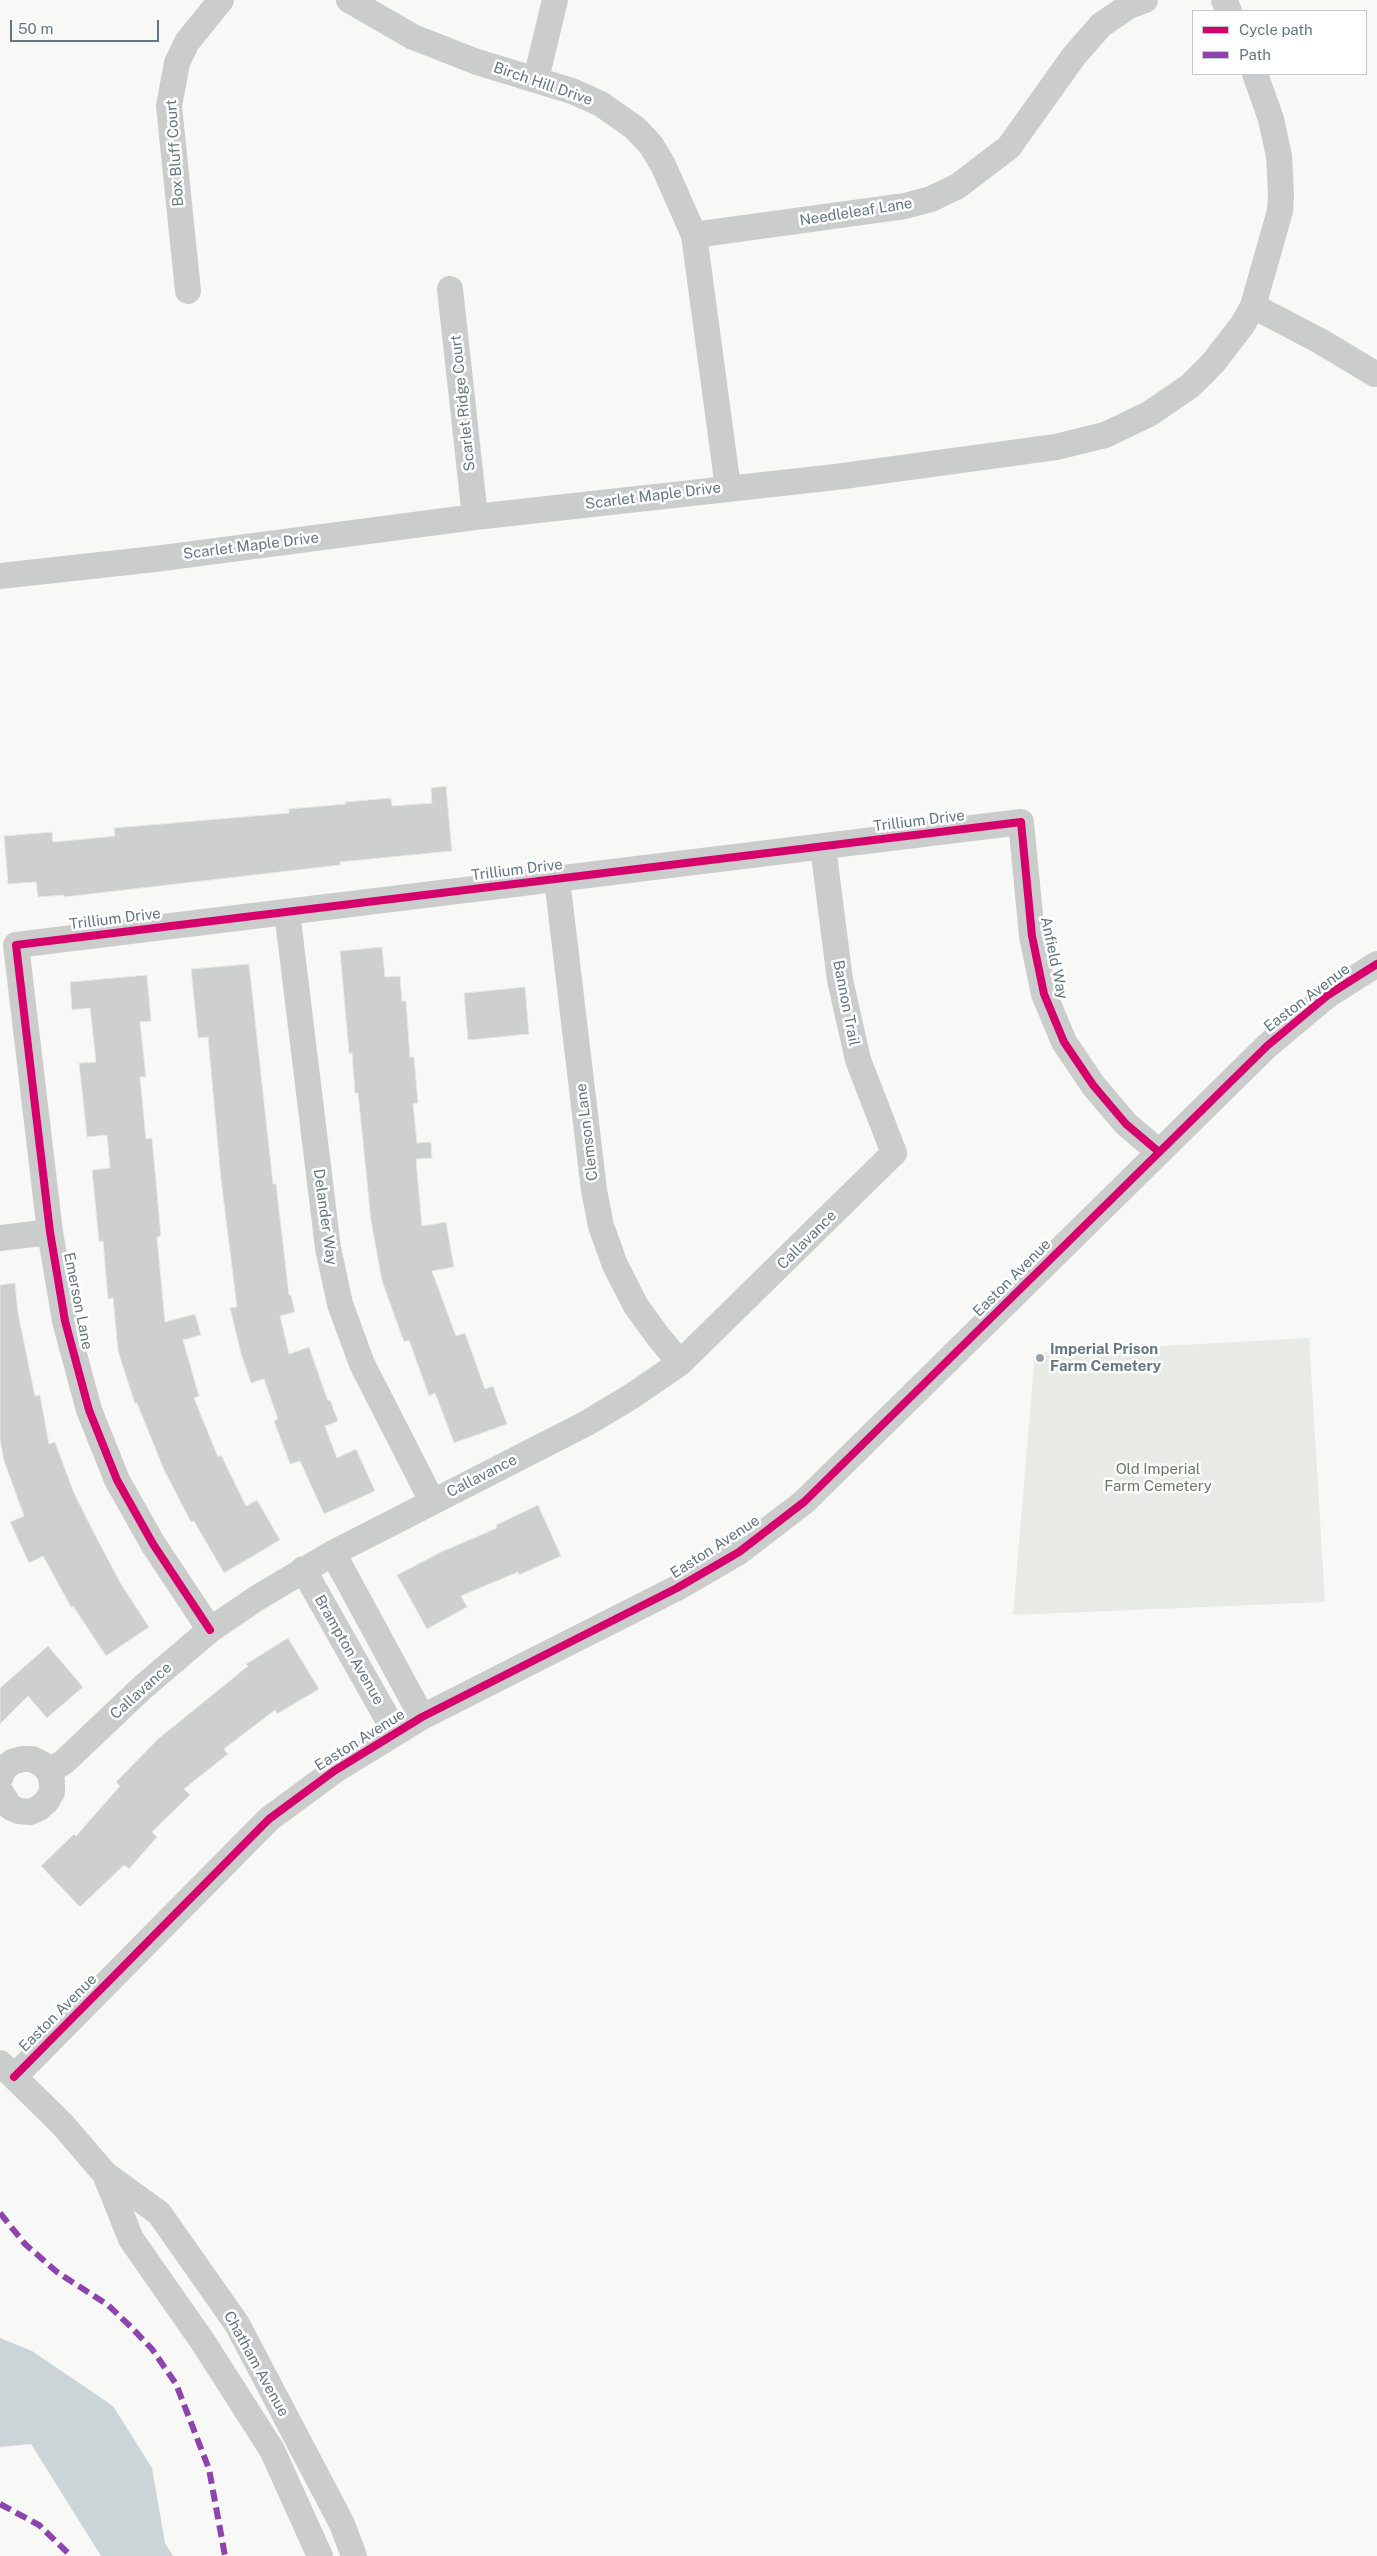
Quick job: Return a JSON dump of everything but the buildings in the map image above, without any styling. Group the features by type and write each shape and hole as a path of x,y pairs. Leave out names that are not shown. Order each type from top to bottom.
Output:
{"street":[{"name":"Box Bluff Court","path":"188,290 169,106 178,63 188,42 221,0"},
{"name":"Birch Hill Drive","path":"349,0 412,37 477,62 572,91 601,104 635,128 651,145 663,165 694,235 728,488"},
{"path":"536,79 555,0"},
{"name":"Needleleaf Lane","path":"694,235 905,206 931,199 958,186 1009,147 1074,56 1102,25 1129,6 1145,0"},
{"name":"Scarlet Maple Drive","path":"0,576 155,559 475,517 836,477 1046,448 1105,435 1149,414 1190,386 1213,363 1243,324 1253,306 1278,219 1281,194 1279,156 1271,119 1254,75"},
{"name":"Scarlet Ridge Court","path":"450,289 475,517"},
{"path":"1253,306 1312,336 1375,374"},
{"name":"Trillium Drive","path":"16,945 1020,822"},
{"name":"Anfield Way","path":"1020,822 1032,936 1044,994 1064,1042 1093,1085 1126,1124 1158,1152"},
{"name":"Bannon Trail","path":"823,846 840,980 858,1060 894,1154"},
{"name":"Clemson Lane","path":"557,879 594,1190 601,1226 614,1265 636,1306 680,1362"},
{"name":"Delander Way","path":"287,912 328,1248 340,1304 362,1364 432,1501"},
{"name":"Emerson Lane","path":"16,945 50,1232 65,1321 89,1410 118,1480 144,1528 210,1630"},
{"name":"Easton Avenue","path":"7,2070 269,1819 334,1771 422,1717 677,1588 739,1552 804,1502 1266,1046 1328,995 1377,964"},
{"name":"Callavance","path":"49,1772 65,1761 142,1687 210,1630 303,1569 586,1423 632,1396 680,1362 894,1154"},
{"path":"0,1238 50,1232"},
{"name":"Brampton Avenue","path":"332,1553 422,1717"},
{"name":"Brampton Avenue","path":"303,1569 395,1732"},
{"path":"0,1778 4,1769 12,1762 32,1759 42,1764 49,1772 52,1781 52,1792 47,1801 39,1808 30,1812 19,1811 10,1807 3,1799 0,1791"},
{"name":"Chatham Avenue","path":"7,2070 62,2124 105,2174 159,2213 236,2324 342,2524 354,2556"},
{"name":"Chatham Avenue","path":"105,2174 131,2239 204,2342 272,2450 320,2556"}],"green space":[{"name":"Old Imperial Farm Cemetery","path":"1309,1338 1325,1602 1013,1615 1035,1353"}],"shaded area":[{"path":"0,2338 32,2351 113,2406 152,2468 165,2543 173,2556 101,2556 31,2444 0,2447"}],"marked path":[{"path":"0,2213 25,2244 57,2272 108,2305 130,2326 152,2349 176,2384 209,2469 225,2556"},
{"path":"0,2504 39,2525 71,2556"}],"cycle path":[{"path":"210,1630 153,1544 117,1480 89,1410 65,1321 50,1232 16,945 1021,822 1032,936 1044,994 1064,1042 1093,1085 1126,1124 1159,1152"},
{"path":"14,2077 269,1819 334,1771 422,1717 677,1588 739,1552 804,1502 1267,1046 1328,995 1377,964"}],"place":[{"name":"Imperial Prison Farm Cemetery","path":"1040,1358"}]}
